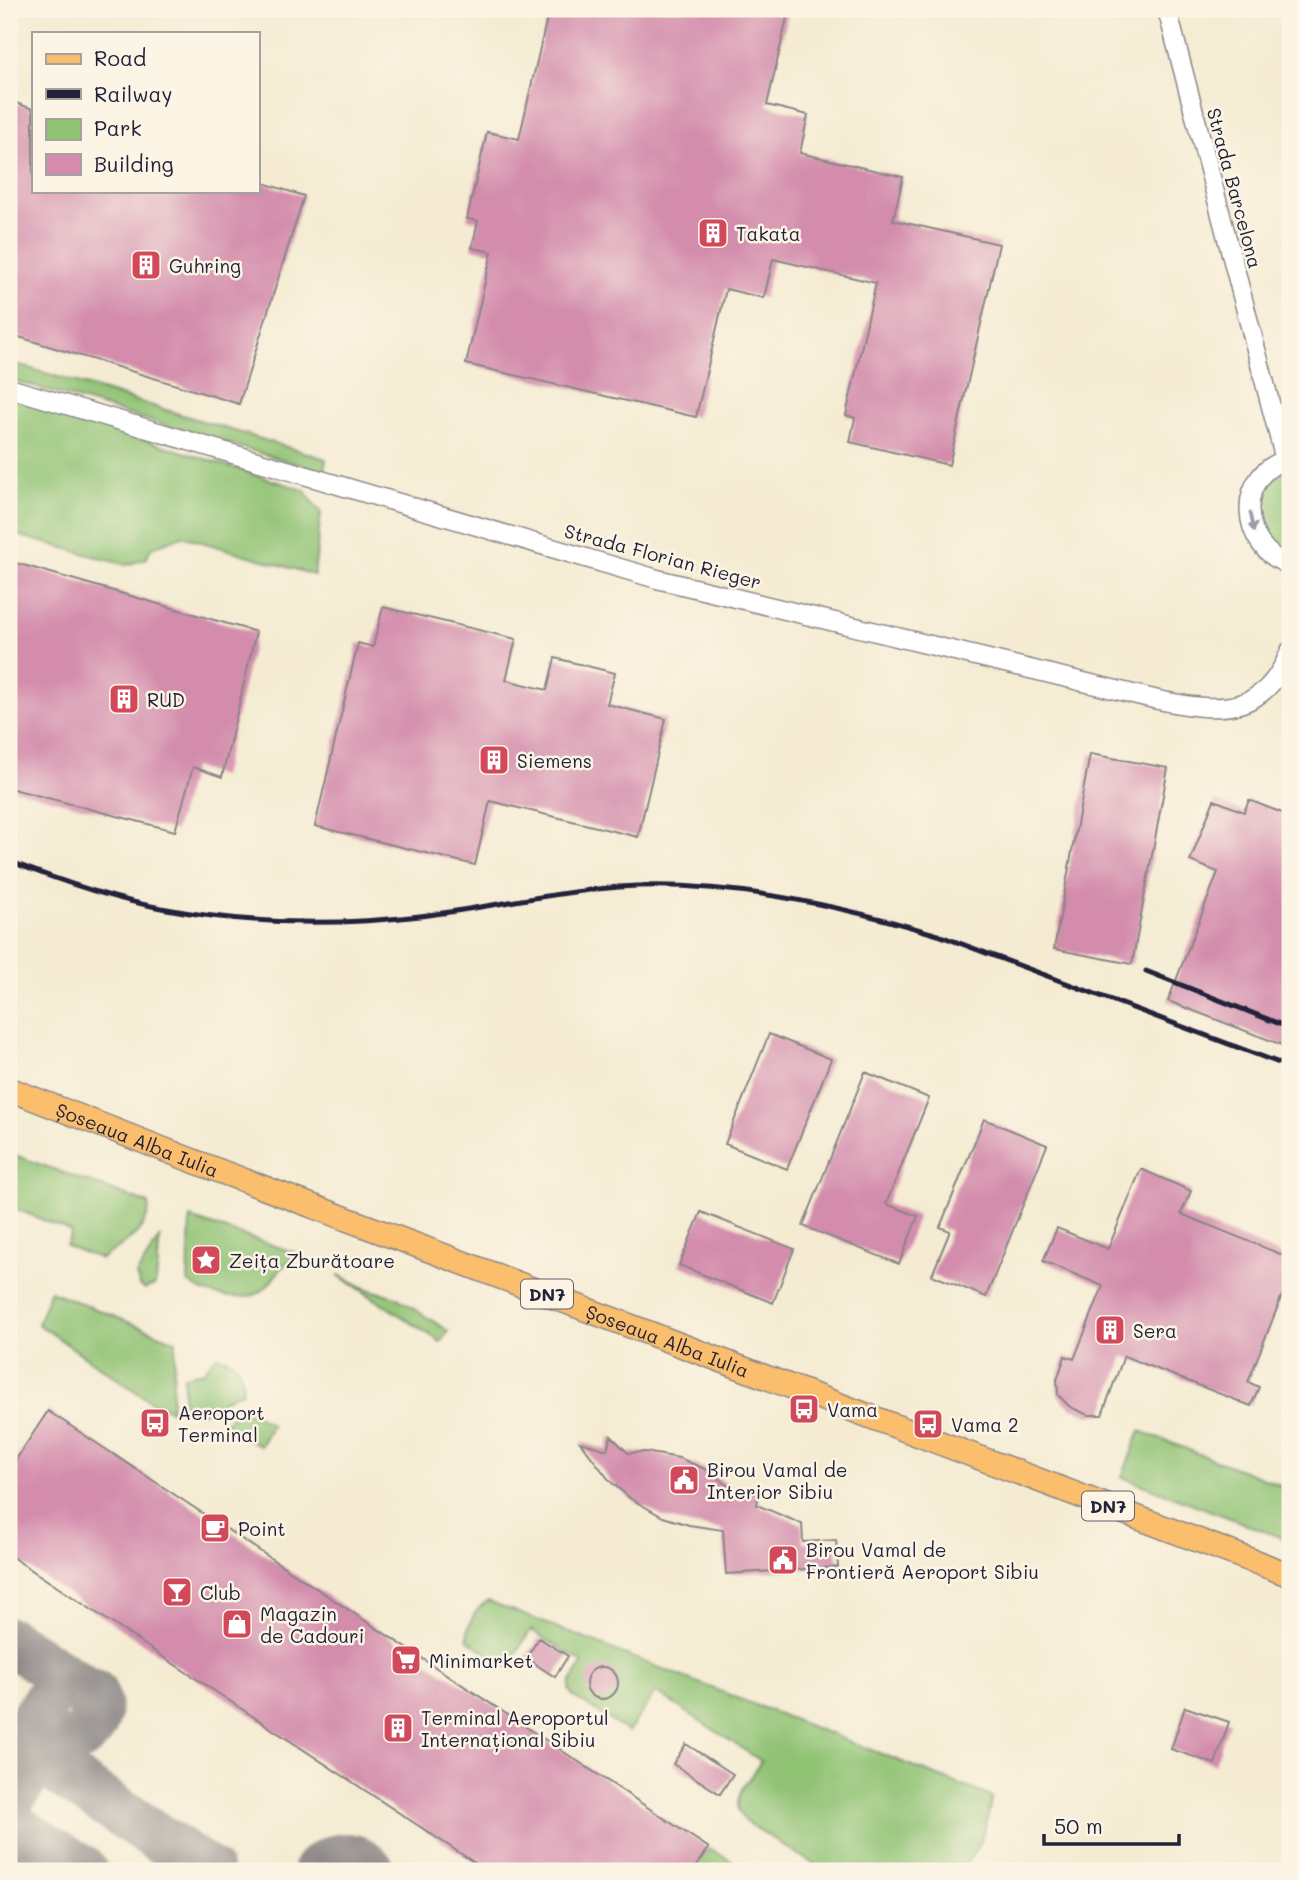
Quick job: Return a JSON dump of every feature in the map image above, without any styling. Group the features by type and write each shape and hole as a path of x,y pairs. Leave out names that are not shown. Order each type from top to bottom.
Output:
{"main road":[{"name":"Șoseaua Alba Iulia","path":"9,1089 1290,1575"}],"street":[{"name":"Strada Barcelona","path":"1167,9 1288,459"},
{"name":"Strada Florian Rieger","path":"9,387 657,579 1170,702 1210,708 1242,705 1270,687 1290,651"},
{"path":"1288,459 1270,468 1258,480 1251,496 1249,513 1252,530 1260,545 1272,557 1290,565"}],"green space":[{"path":"9,362 326,459 324,472 9,379"},
{"path":"9,397 304,490 321,513 314,575 182,536 151,548 146,559 126,565 9,533"},
{"path":"1290,469 1290,551 1277,545 1268,535 1260,510 1268,485 1277,475"},
{"path":"9,1153 149,1204 145,1222 125,1243 101,1259 66,1246 72,1232 9,1206"},
{"path":"190,1218 299,1254 279,1271 261,1292 252,1296 209,1293 188,1282"},
{"path":"160,1237 155,1285 145,1289 140,1286 136,1275"},
{"path":"338,1275 367,1289 396,1297 448,1331 441,1342"},
{"path":"50,1291 176,1341 171,1410 154,1404 38,1324"},
{"path":"216,1356 229,1360 238,1367 242,1378 242,1392 200,1413 183,1411 184,1376 203,1372"},
{"path":"248,1412 272,1425 260,1446 224,1423 233,1415"},
{"path":"1140,1431 1290,1489 1290,1541 1122,1477"},
{"path":"488,1601 992,1797 978,1847 958,1871 825,1871 746,1822 740,1814 739,1798 761,1761 656,1692 628,1732 574,1697 569,1690 570,1683 583,1663 531,1630 514,1656 516,1665 512,1670 468,1640 472,1618"},
{"path":"709,1848 749,1871 693,1871"}],"building":[{"name":"Takata","path":"549,9 789,9 767,105 808,115 800,153 903,177 893,220 999,244 949,465 850,442 855,418 846,415 876,283 773,259 764,298 726,289 696,417 466,364 492,252 472,248 478,221 467,219 487,132 519,139"},
{"name":"Guhring","path":"16,103 32,109 32,192 259,192 259,182 304,196 239,404 9,334 9,126"},
{"name":"RUD","path":"9,561 256,632 222,777 193,767 175,831 9,788"},
{"name":"Siemens","path":"383,607 516,639 506,680 547,690 555,658 615,673 607,704 666,719 638,837 490,801 475,865 315,826 358,643 373,647"},
{"path":"1090,754 1168,768 1132,964 1054,949"},
{"path":"1214,800 1244,812 1249,800 1290,816 1290,1048 1168,1001 1218,872 1190,861"},
{"path":"769,1034 831,1059 787,1169 725,1144"},
{"path":"865,1072 929,1098 886,1204 918,1216 899,1264 803,1226"},
{"path":"984,1119 1047,1145 986,1297 932,1275 950,1231 940,1227"},
{"path":"1141,1169 1191,1191 1181,1214 1290,1258 1290,1275 1248,1382 1259,1387 1251,1406 1124,1356 1102,1415 1088,1415 1070,1407 1058,1395 1057,1380 1065,1356 1074,1359 1103,1286 1043,1261 1057,1228 1108,1249"},
{"path":"701,1212 794,1249 773,1303 679,1265"},
{"name":"Terminal Aeroportul Internațional Sibiu","path":"48,1411 709,1848 693,1871 487,1871 9,1555 9,1470"},
{"path":"611,1436 628,1453 645,1452 679,1458 710,1471 742,1497 759,1493 757,1505 802,1524 803,1542 836,1540 838,1567 726,1574 723,1530 689,1525 663,1517 631,1499 610,1481 580,1442 607,1450"},
{"path":"539,1638 568,1656 555,1677 526,1658"},
{"path":"602,1667 613,1672 618,1683 613,1694 602,1699 591,1694 586,1683 591,1672"},
{"path":"1185,1707 1229,1722 1215,1764 1171,1749"},
{"path":"686,1744 733,1774 720,1794 673,1764"}],"taxiway":[{"path":"9,1641 63,1676"},
{"path":"9,1801 47,1743 58,1744 78,1738 93,1724 97,1704 93,1693 84,1695 76,1684 63,1676 17,1744"},
{"path":"13,1741 208,1871"},
{"path":"9,1824 84,1871"},
{"path":"317,1871 329,1861 344,1857 359,1860 371,1871"}],"railway":[{"path":"9,861 84,888 142,904 225,917 290,922 420,916 619,887 699,887 781,897 861,914 938,935 1290,1067"},
{"path":"1146,971 1290,1028"}],"place":[{"name":"Takata","path":"713,233"},
{"name":"Guhring","path":"146,265"},
{"name":"RUD","path":"124,699"},
{"name":"Siemens","path":"494,760"},
{"name":"Zeița Zburătoare","path":"206,1260"},
{"name":"Sera","path":"1110,1330"},
{"name":"Vama","path":"804,1409"},
{"name":"Aeroport Terminal","path":"155,1423"},
{"name":"Vama 2","path":"928,1424"},
{"name":"Birou Vamal de Interior Sibiu","path":"684,1480"},
{"name":"Point","path":"215,1528"},
{"name":"Birou Vamal de Frontieră Aeroport Sibiu","path":"783,1560"},
{"name":"Club","path":"177,1592"},
{"name":"Magazin de Cadouri","path":"237,1624"},
{"name":"Minimarket","path":"406,1660"},
{"name":"Terminal Aeroportul Internațional Sibiu","path":"398,1728"}]}
